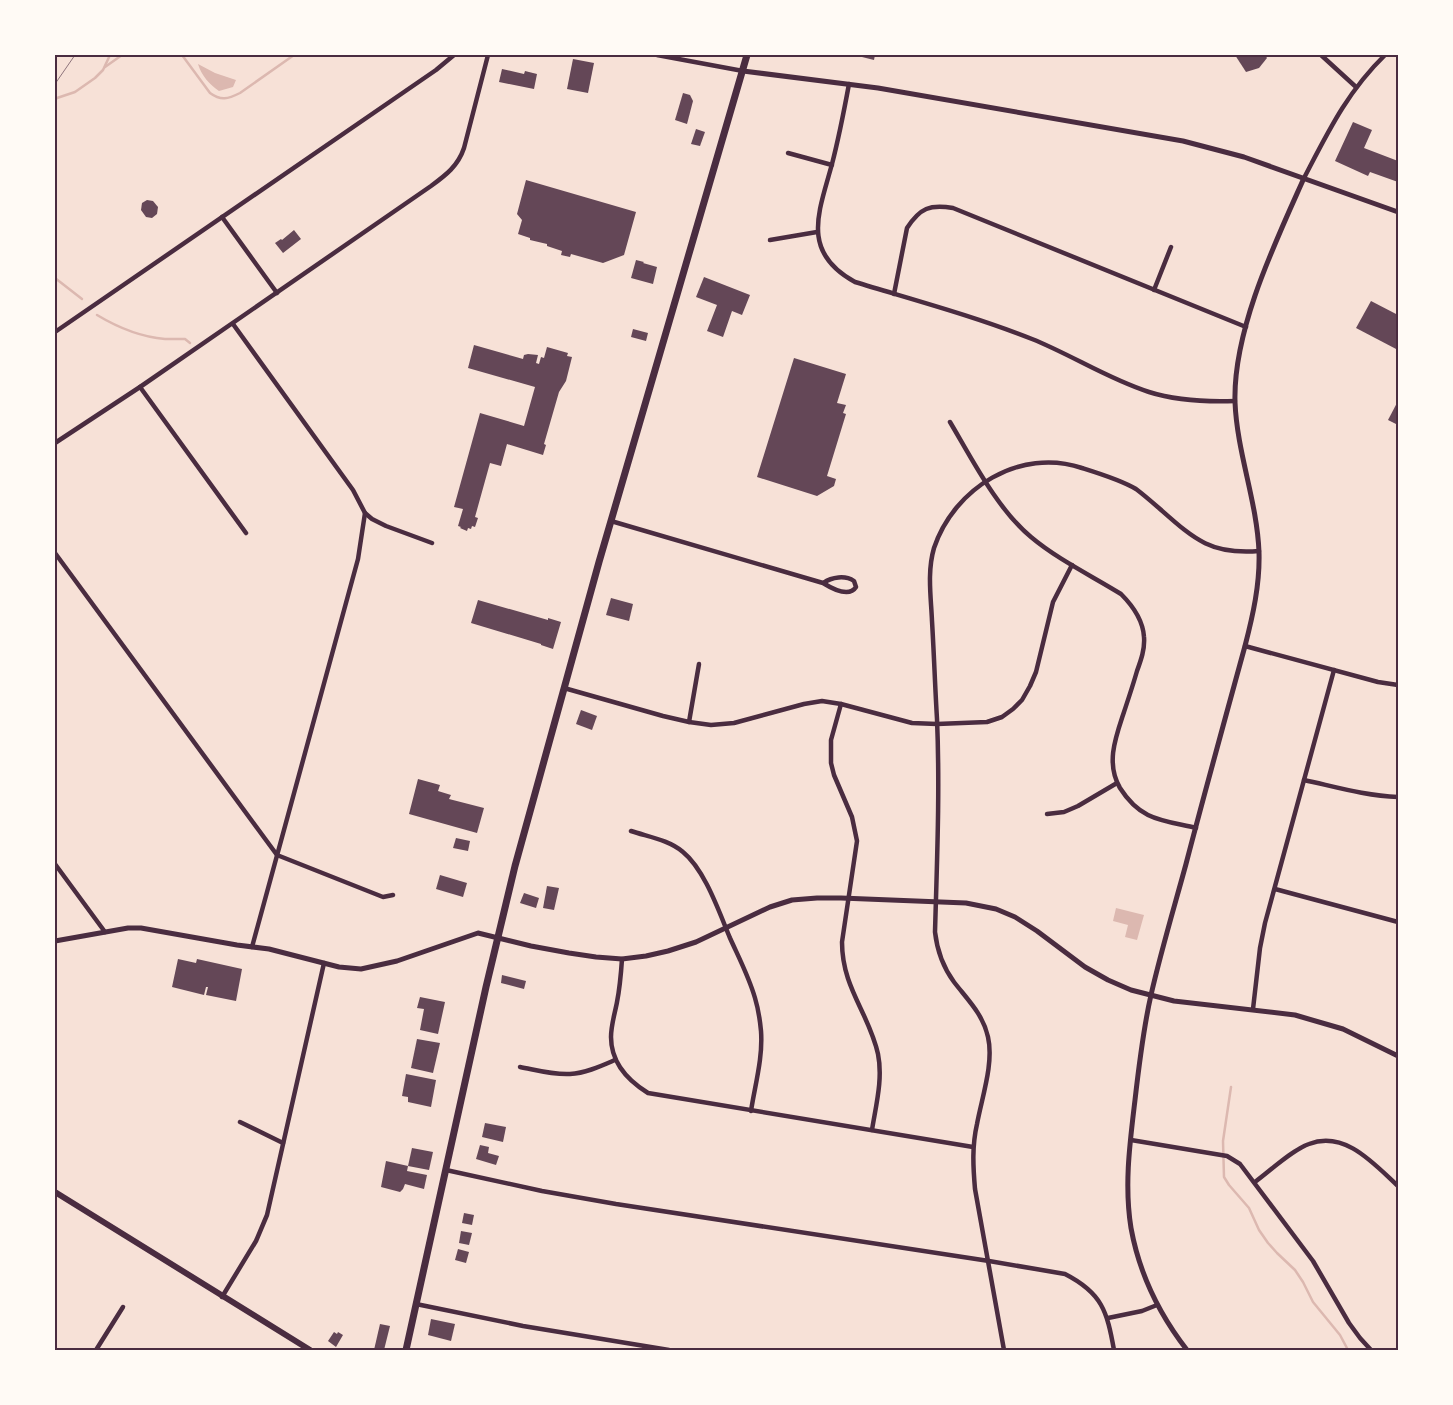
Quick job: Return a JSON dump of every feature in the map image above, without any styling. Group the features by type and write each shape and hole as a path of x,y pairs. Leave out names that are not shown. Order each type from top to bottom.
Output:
{"main road":[{"path":"406,1350 497,938 515,866 611,521 747,55"},
{"path":"55,1192 310,1350"}],"street":[{"path":"55,332 436,70 454,55"},
{"path":"55,443 233,324 454,168 464,148 488,55"},
{"path":"657,55 743,71 849,84 1183,141 1244,157 1398,212"},
{"path":"1321,55 1356,87"},
{"path":"1187,1350 1157,1305 1137,1254 1131,1228 1128,1200 1128,1171 1141,1051 1151,996 1245,646 1258,585 1259,550 1252,502 1237,428 1235,401 1238,362 1246,327 1266,268 1304,178 1332,123 1356,87 1385,55"},
{"path":"849,84 842,124 820,203 818,217 820,245 825,256 844,277 1033,339 1150,393 1199,402 1235,401"},
{"path":"788,153 832,165"},
{"path":"894,294 907,228 920,212 930,207 940,206 953,208 1246,327"},
{"path":"222,217 277,292"},
{"path":"770,240 818,232"},
{"path":"1154,290 1171,247"},
{"path":"233,324 353,490 365,513 386,526 432,543"},
{"path":"140,387 246,533"},
{"path":"950,422 985,481 1004,508 1030,537 1121,594 1136,612 1144,638 1143,654 1113,747 1113,772 1124,795 1139,810 1158,819 1196,828"},
{"path":"1004,1350 975,1188 973,1147 989,1064 988,1035 981,1018 953,981 942,962 935,932 938,837 937,724 930,577 934,548 950,517 960,503 985,481 1003,471 1019,466 1036,462 1050,462 1080,467 1135,489 1188,533 1212,547 1242,552 1259,550"},
{"path":"252,947 358,559 365,513"},
{"path":"611,521 823,582 830,588 848,592 854,591 856,587 854,581 845,578 828,579 823,582"},
{"path":"55,553 277,855 383,897 394,895"},
{"path":"564,688 689,722 711,725 734,724 813,701 831,701 901,721 923,724 986,722 1002,717 1013,710 1022,700 1030,686 1036,672 1053,602 1072,565"},
{"path":"1245,646 1378,682 1398,685"},
{"path":"689,722 699,664"},
{"path":"1253,1009 1260,948 1265,924 1334,670"},
{"path":"842,704 831,740 831,763 857,835 850,898 842,942 843,964 849,985 876,1047 880,1066 872,1130"},
{"path":"1304,780 1357,793 1398,796"},
{"path":"1047,814 1064,812 1078,806 1117,783"},
{"path":"631,831 668,842 690,859 702,876 726,928 751,986 759,1016 761,1033 760,1053 752,1110"},
{"path":"55,864 105,932"},
{"path":"1275,889 1398,922"},
{"path":"55,941 128,928 141,928 283,952 324,964 351,968 370,967 397,961 478,933 569,953 622,959 668,951 696,942 770,907 792,900 850,898 975,904 1006,913 1026,924 1096,974 1120,986 1174,1001 1253,1009 1322,1021 1343,1029 1398,1056"},
{"path":"622,959 621,980 611,1036 615,1060 629,1080 648,1092 973,1147"},
{"path":"222,1297 263,1227 267,1215 324,964"},
{"path":"520,1067 557,1074 571,1074 595,1068 615,1060"},
{"path":"240,1122 284,1143"},
{"path":"1131,1140 1228,1156 1240,1164 1313,1261 1349,1323 1371,1350"},
{"path":"1255,1182 1297,1150 1309,1144 1332,1141 1343,1144 1363,1155 1398,1186"},
{"path":"446,1170 542,1191 616,1204 1065,1274 1076,1280 1101,1304 1108,1318 1114,1350"},
{"path":"416,1304 549,1331 669,1350"},
{"path":"1108,1318 1148,1309 1157,1305"},
{"path":"96,1350 123,1307"}],"shaded area":[{"path":"198,64 215,73 236,80 233,87 219,91 206,79"},
{"path":"1116,908 1144,915 1137,940 1125,937 1128,925 1113,921"}],"building":[{"path":"854,55 875,55 874,60"},
{"path":"1235,55 1265,55 1267,58 1259,68 1246,72"},
{"path":"573,59 594,63 588,93 567,89"},
{"path":"502,69 524,74 525,71 537,74 534,89 499,82"},
{"path":"683,93 690,95 693,101 687,124 675,120"},
{"path":"1353,122 1372,130 1364,148 1398,161 1398,182 1370,172 1368,176 1335,161"},
{"path":"696,129 705,132 700,146 691,144"},
{"path":"526,180 636,212 624,255 603,263 571,254 570,257 561,255 562,251 547,246 547,244 530,240 530,238 518,234 522,220 517,214"},
{"path":"147,200 153,201 158,207 157,214 152,218 146,217 141,210 142,203"},
{"path":"294,230 301,239 283,253 275,243"},
{"path":"636,260 657,267 653,284 631,278"},
{"path":"704,277 750,295 742,315 732,311 723,337 707,331 717,305 696,297"},
{"path":"1371,301 1398,315 1398,350 1356,328"},
{"path":"633,329 648,333 646,341 631,337"},
{"path":"474,345 523,359 524,355 538,355 536,363 539,364 541,357 544,358 547,347 568,353 567,356 572,357 566,381 559,392 544,444 546,445 543,455 507,444 501,466 490,463 475,517 478,518 475,527 468,528 467,531 458,526 463,509 454,507 480,413 524,426 535,387 468,368"},
{"path":"794,358 846,374 837,403 846,405 843,413 846,414 827,476 836,479 834,486 817,496 757,477"},
{"path":"1398,401 1398,425 1388,420"},
{"path":"611,598 633,604 629,621 606,615"},
{"path":"478,600 561,622 553,649 471,623"},
{"path":"581,710 597,716 592,730 576,724"},
{"path":"418,779 440,785 438,791 451,795 449,799 484,808 477,833 409,814"},
{"path":"456,838 470,841 468,851 453,848"},
{"path":"440,875 467,883 463,897 436,889"},
{"path":"547,886 559,888 554,910 543,908"},
{"path":"524,893 539,898 536,908 520,903"},
{"path":"178,959 196,963 197,959 242,969 236,1001 206,995 208,987 206,987 204,995 172,987"},
{"path":"502,975 526,981 524,989 501,983"},
{"path":"420,997 445,1002 438,1034 420,1030 424,1009 417,1008"},
{"path":"417,1039 440,1043 433,1073 411,1068"},
{"path":"406,1074 436,1080 431,1107 408,1102 408,1097 402,1096"},
{"path":"485,1123 506,1127 503,1142 482,1137"},
{"path":"480,1145 489,1147 488,1153 499,1156 496,1165 476,1159"},
{"path":"412,1148 433,1152 429,1170 408,1166"},
{"path":"386,1161 408,1166 407,1171 427,1175 424,1189 405,1184 400,1192 381,1187"},
{"path":"464,1213 474,1215 472,1225 462,1223"},
{"path":"461,1231 472,1233 469,1245 459,1243"},
{"path":"458,1249 469,1252 466,1263 455,1260"},
{"path":"431,1319 455,1324 451,1341 428,1335"},
{"path":"380,1324 390,1326 384,1350 374,1350"},
{"path":"334,1332 343,1335 336,1347 328,1341"}],"waterway":[{"path":"55,100 75,92 95,78 103,70 110,55"},
{"path":"105,67 122,55"},
{"path":"182,55 210,93 225,98 240,93 294,55"},
{"path":"55,278 82,299"},
{"path":"97,315 138,334 165,339 185,339 190,343"},
{"path":"1231,1087 1223,1141 1224,1177 1249,1208 1259,1230 1268,1243 1295,1270 1313,1302 1340,1335 1348,1350"}],"tram line":[{"path":"55,84 75,55"}]}
